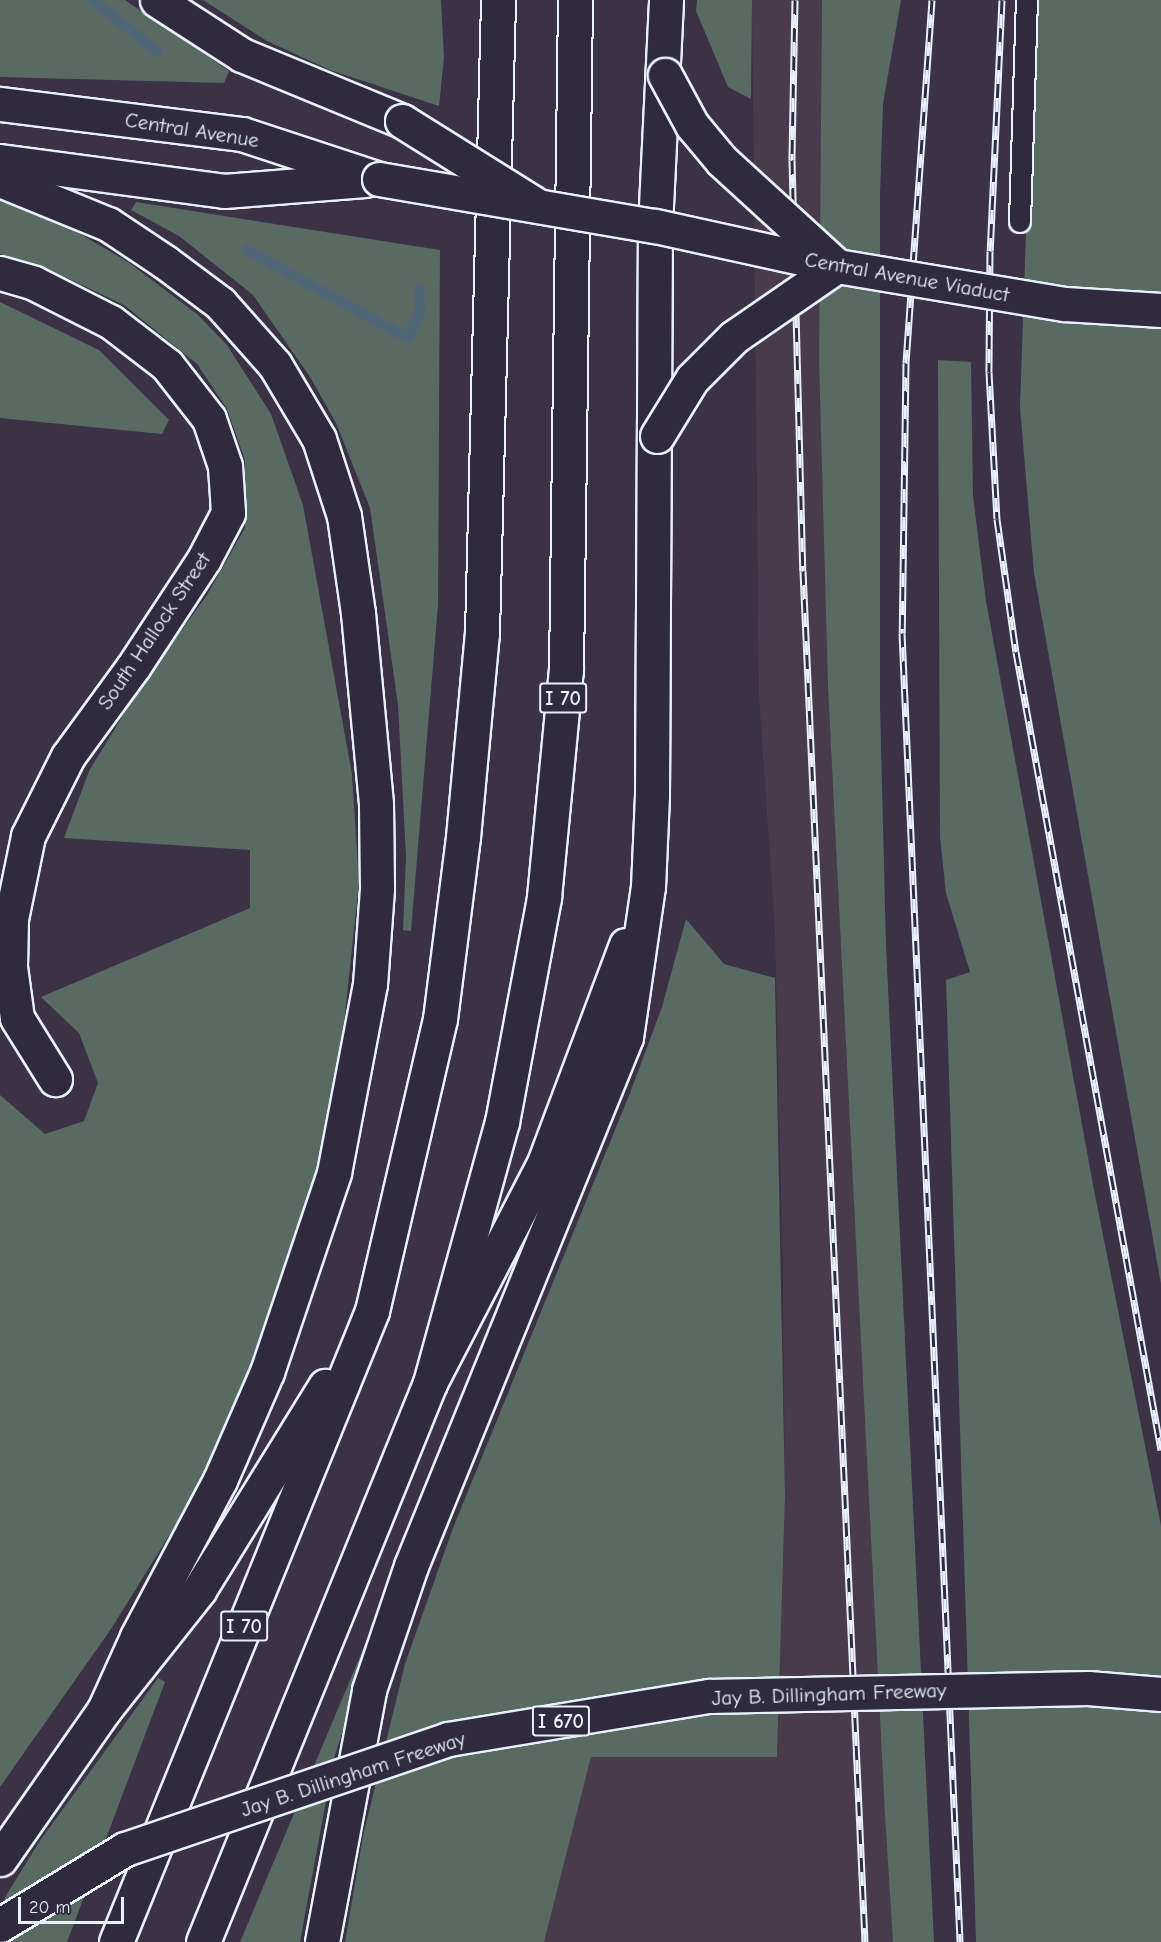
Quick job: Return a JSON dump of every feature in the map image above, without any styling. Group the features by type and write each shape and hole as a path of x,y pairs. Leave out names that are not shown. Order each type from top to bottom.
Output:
{"main road":[{"path":"157,0 242,55 402,121 538,206"},
{"path":"479,0 497,79"},
{"name":"I 70","path":"116,1942 372,1311 440,1019 463,837 482,633 498,0"},
{"name":"I 70","path":"203,1942 430,1383 502,1122 545,886 566,670 575,0"},
{"path":"322,1942 369,1690 411,1566 626,1037 648,887 657,436 655,226 665,75 666,0"},
{"path":"657,436 692,379 734,337 837,266 722,161 692,125 665,75"},
{"name":"Central Avenue","path":"0,104 242,134 379,179 655,226"},
{"name":"Central Avenue","path":"0,161 224,191 379,179"},
{"path":"0,180 108,225 165,262 220,303 275,365 319,439 344,516 358,613 376,804 377,889 370,984 334,1173 262,1383 220,1480 137,1637 104,1710"},
{"name":"Central Avenue Viaduct","path":"655,226 837,266 1065,304 1161,310"},
{"name":"South Hallock Street","path":"0,273 34,283 111,322 167,365 209,418 225,466 228,513 204,559 133,667 68,756 28,836 12,920 10,967 16,1018 55,1079"},
{"path":"430,1383 544,1163 648,887"},
{"path":"0,1859 104,1710 199,1590 372,1311"},
{"name":"Jay B. Dillingham Freeway","path":"0,1925 126,1849 448,1739 708,1696 1088,1688 1161,1694"}],"lane":[{"path":"1020,222 1028,0"}],"shaded area":[{"path":"752,0 822,0 819,360 828,688 893,1942 544,1942 591,1757 777,1756 785,1496 783,1278 775,930 759,696"}],"green space":[{"path":"0,0 125,0 229,71 224,83 0,77"},
{"path":"203,0 441,0 444,58 439,106 330,70 267,41"},
{"path":"697,0 752,0 751,99 728,87 696,11"},
{"path":"822,0 901,0 883,104 880,194 880,705 886,946 934,1942 893,1942 885,1815 828,688 819,360"},
{"path":"1034,0 1161,0 1161,1284 1034,573 1020,407"},
{"path":"0,199 38,209 128,262 197,314 227,345 271,414 303,505 352,774 359,883 338,1080 314,1183 269,1327 203,1481 111,1629 0,1787 0,1095 45,1134 84,1121 98,1083 79,1033 41,997 250,908 250,850 64,838 89,771 139,689 207,595 245,528 245,460 227,409 197,364 124,305 44,267 0,254"},
{"path":"136,202 440,250 438,605 411,931 403,930 406,856 398,705 370,508 336,423 310,377 253,295 179,236 131,210"},
{"path":"0,302 99,350 169,420 162,434 0,418"},
{"path":"938,360 971,362 973,496 986,601 1094,1190 1161,1526 1161,1942 976,1942 946,980 970,972 946,893 940,837"},
{"path":"686,919 724,964 775,978 785,1496 777,1757 591,1757 544,1942 345,1942 363,1836 405,1664 453,1528 630,1093 662,1007"},
{"path":"366,1642 371,1644 334,1758 300,1942 240,1942"},
{"path":"158,1678 165,1682 67,1942 0,1942 0,1908 7,1894 39,1842"}],"waterway":[{"path":"92,0 157,51"},
{"path":"247,250 408,338 420,312 419,288"}],"railway":[{"path":"795,0 792,160 803,571 865,1942"},
{"path":"932,0 906,363 902,633 960,1942"},
{"path":"1002,0 990,251 989,372 997,519 1016,652 1161,1450"}]}
